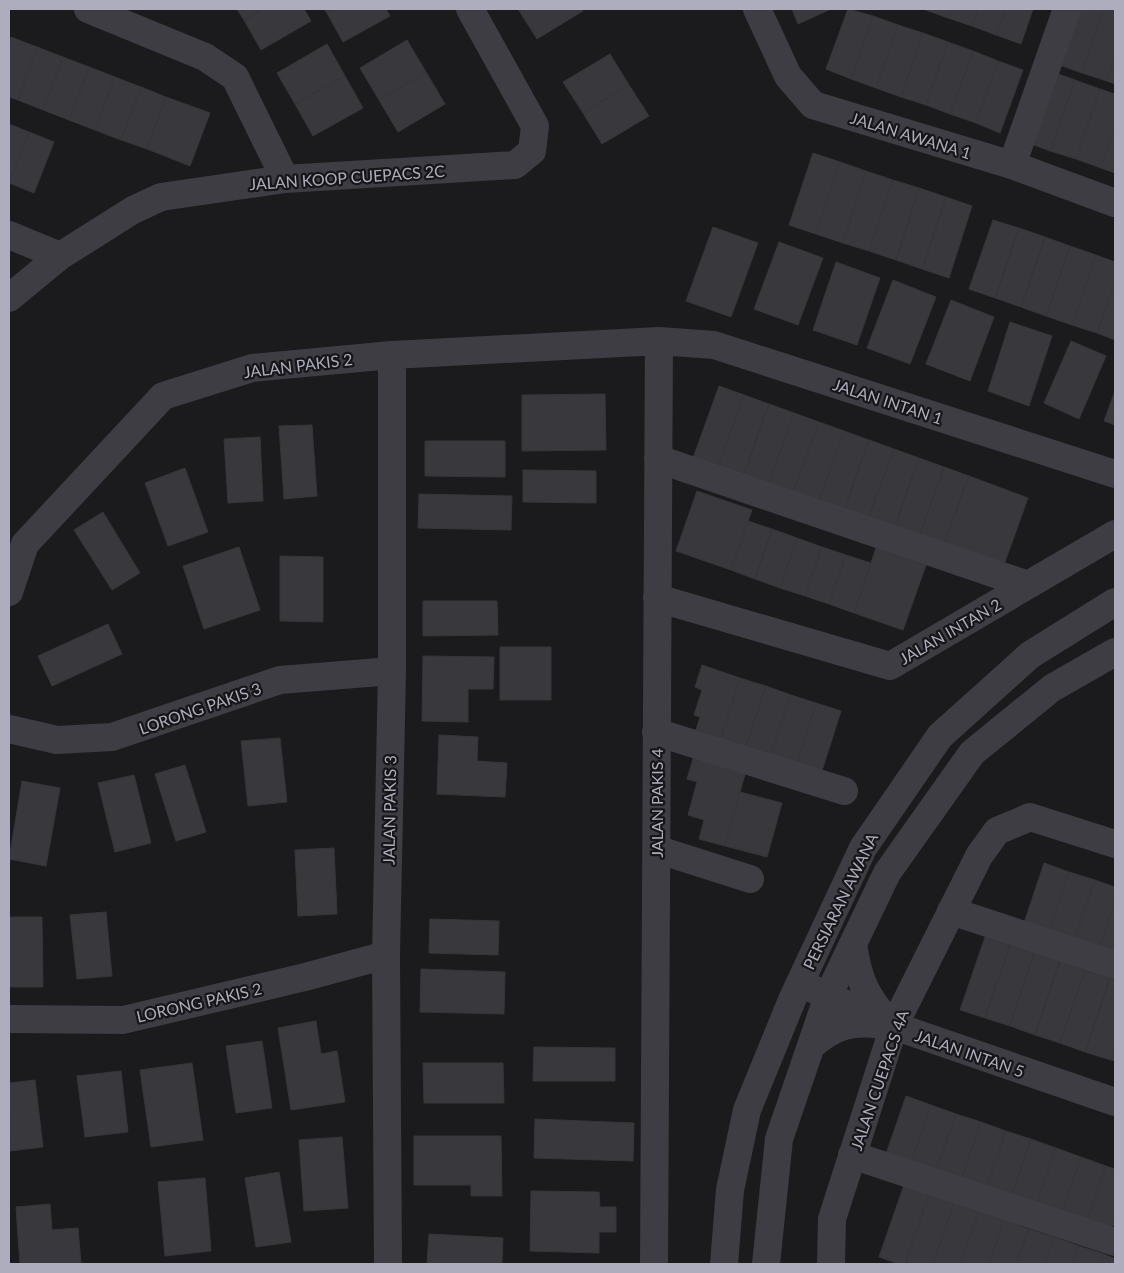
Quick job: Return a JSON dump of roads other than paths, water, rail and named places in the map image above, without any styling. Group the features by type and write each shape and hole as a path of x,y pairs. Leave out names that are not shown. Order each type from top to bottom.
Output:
{"street":[{"path":"88,9 205,58 235,77 285,179"},
{"name":"JALAN KOOP CUEPACS 2C","path":"9,298 60,256 133,210 161,197 285,179 515,165 532,151 535,126 470,9"},
{"name":"JALAN AWANA 1","path":"757,9 788,76 813,105 1012,165 1115,203"},
{"path":"1012,165 1067,9"},
{"path":"9,235 60,256"},
{"name":"JALAN PAKIS 2","path":"9,592 25,544 163,396 252,368 392,355 659,341"},
{"name":"JALAN PAKIS 4","path":"654,1264 659,341"},
{"name":"JALAN INTAN 1","path":"659,341 714,346 1115,474"},
{"name":"JALAN PAKIS 3","path":"388,1264 386,955 392,670 392,355"},
{"path":"658,459 1028,585"},
{"name":"JALAN INTAN 2","path":"658,598 890,666 1115,534"},
{"name":"PERSIARAN AWANA","path":"724,1264 730,1190 747,1110 800,983 863,848 940,736 1030,655 1115,602"},
{"name":"PERSIARAN AWANA","path":"766,1264 779,1139 828,996 887,872 972,754 1052,688 1115,652"},
{"name":"LORONG PAKIS 3","path":"9,729 57,740 112,737 280,680 392,670"},
{"path":"656,732 844,791"},
{"name":"JALAN CUEPACS 4A","path":"831,1264 832,1219 894,1026 979,856 997,831 1030,817 1115,844"},
{"path":"656,850 750,879"},
{"path":"952,912 1115,965"},
{"path":"852,944 857,974 871,1003 894,1026"},
{"name":"LORONG PAKIS 2","path":"9,1019 123,1020 305,978 386,955"},
{"name":"JALAN INTAN 5","path":"800,983 894,1026 1115,1102"},
{"path":"811,1046 828,1031 862,1021 894,1026"},
{"path":"852,1155 1115,1242"}]}
